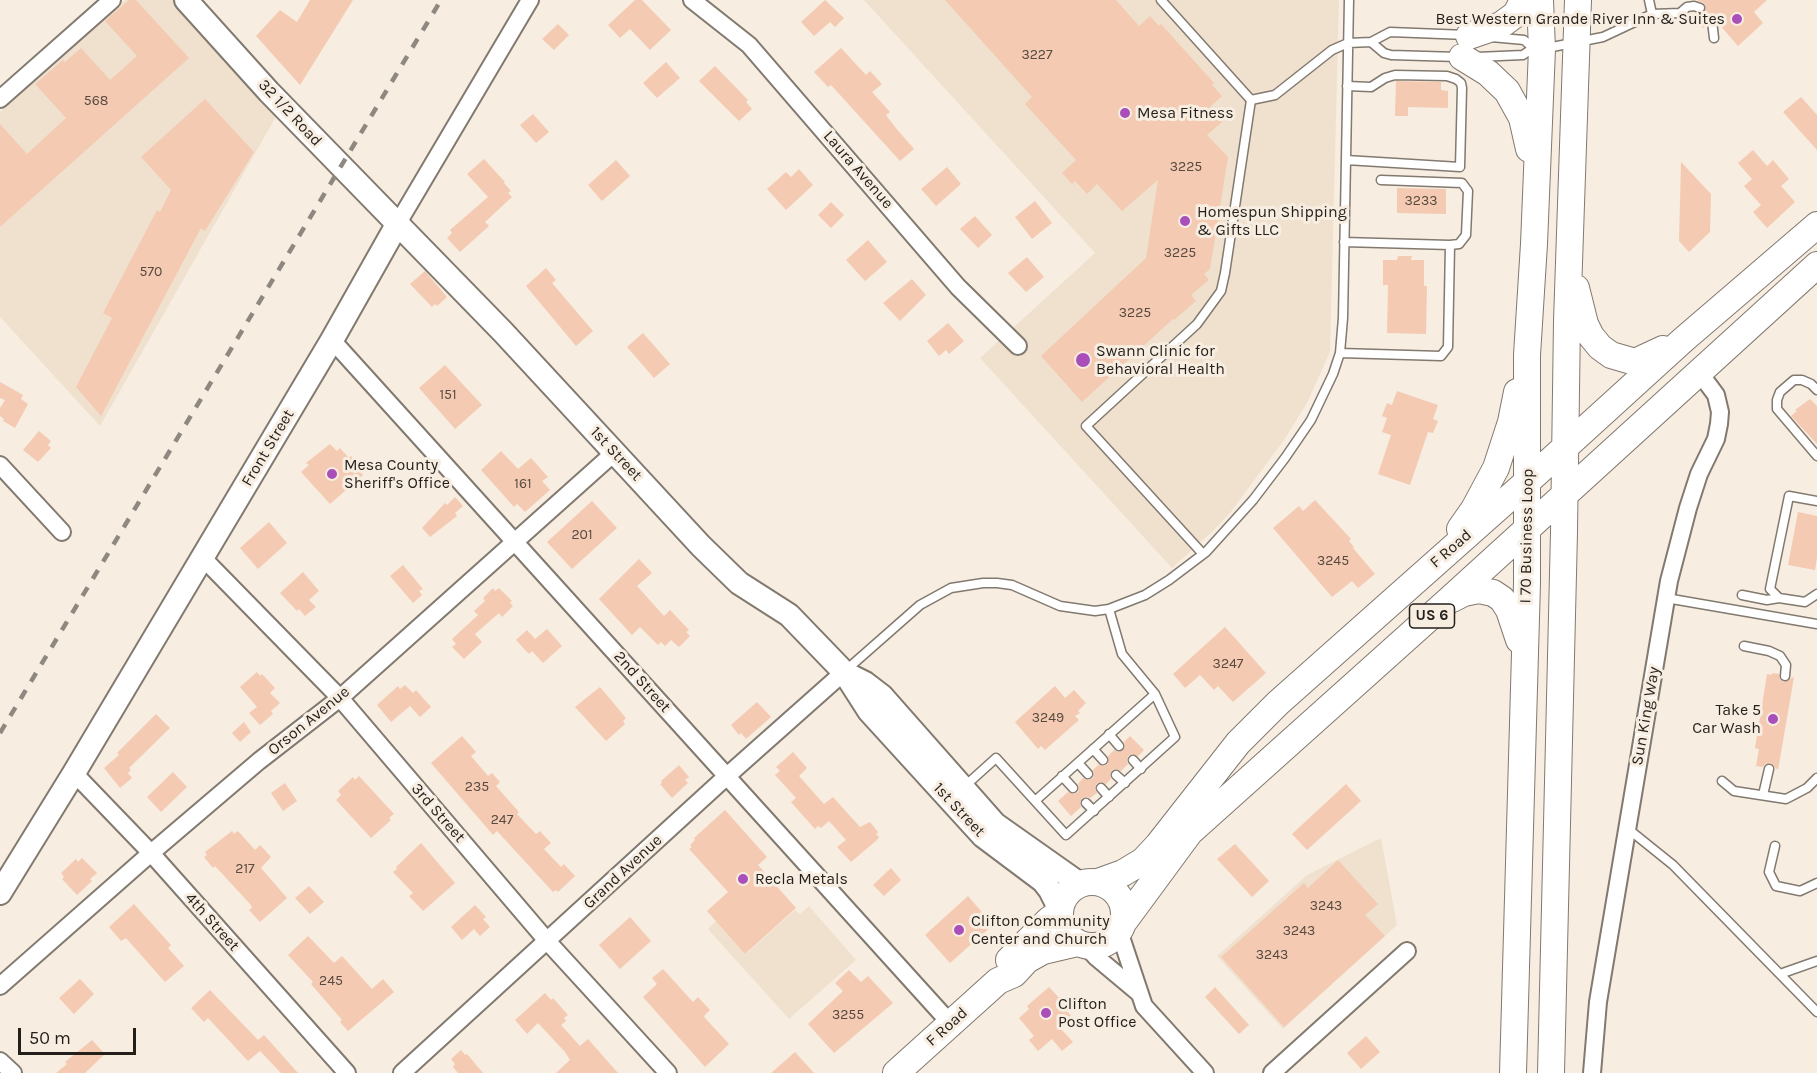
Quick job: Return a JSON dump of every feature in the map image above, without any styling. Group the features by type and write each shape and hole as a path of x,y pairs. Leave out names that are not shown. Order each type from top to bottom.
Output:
{"main road":[{"path":"1523,0 1516,14 1465,46 1515,102 1522,118 1536,197"},
{"name":"I 70 Business Loop","path":"1513,1073 1528,481 1527,355 1536,197 1537,49 1540,0"},
{"path":"1551,1073 1564,448 1578,0"},
{"name":"F Road","path":"1089,883 1124,873 1143,861 1238,743 1278,703 1683,340 1817,225"},
{"path":"1570,228 1576,288 1581,309 1588,330 1600,347 1611,355 1635,362 1683,340"},
{"name":"US 6","path":"1082,944 1096,946 1105,943 1121,927 1190,832 1817,265"},
{"name":"US 6","path":"1428,569 1474,509 1496,468 1511,422 1527,355"},
{"path":"1449,600 1464,593 1479,590 1493,593 1502,599 1509,610 1524,656"},
{"path":"1089,883 1107,885 1120,897 1125,914 1121,927"},
{"name":"US 6","path":"1060,911 1066,895 1089,883"},
{"path":"1060,911 1064,930 1082,944"},
{"name":"F Road","path":"998,981 1005,964 1060,911"},
{"name":"F Road","path":"896,1073 998,981 1014,974 1027,960 1043,951 1082,944"}],"street":[{"path":"0,99 112,0"},
{"name":"32 1/2 Road","path":"186,0 277,100 398,223"},
{"name":"Front Street","path":"0,893 333,340 398,223 531,0"},
{"name":"Laura Avenue","path":"692,0 749,45 958,287 1018,346"},
{"name":"1st Street","path":"398,223 730,575 748,590 789,615 844,672 869,711 983,836 1043,881 1060,911"},
{"name":"2nd Street","path":"333,340 951,1024"},
{"name":"Sun King Way","path":"1592,1073 1598,1002 1666,598 1688,508 1699,474 1716,439 1719,424 1720,412 1716,395 1699,372"},
{"name":"Orson Avenue","path":"0,986 150,853 259,761 340,698 614,453"},
{"path":"0,465 63,532"},
{"name":"3rd Street","path":"202,557 340,698 548,942 668,1073"},
{"name":"1st Street","path":"844,672 865,683 882,696 995,824 1089,883"},
{"name":"Grand Avenue","path":"402,1073 844,672"},
{"name":"4th Street","path":"74,773 150,853 347,1073"},
{"path":"1121,927 1138,993 1144,1006 1205,1073"},
{"path":"1082,944 1138,993"},
{"path":"1272,1073 1407,951"},
{"path":"0,1061 13,1073"}],"lane":[{"path":"1161,0 1251,100"},
{"path":"844,672 920,605 951,588 983,583 1012,585 1060,606 1085,610 1109,609 1144,595 1169,580 1203,554 1253,500 1311,420 1333,374 1340,353 1349,0"},
{"path":"1649,0 1652,14"},
{"path":"1251,100 1275,94 1332,50 1348,43 1371,42 1390,32 1465,46 1506,57 1603,37 1652,14 1680,13 1694,6 1700,8"},
{"path":"1712,21 1714,38"},
{"path":"1371,42 1384,53 1391,55 1524,40 1537,49"},
{"path":"1346,160 1460,167 1462,88 1461,83 1447,76 1395,75 1371,87 1347,86"},
{"path":"1203,554 1086,426 1197,324 1221,291 1251,100"},
{"path":"1344,242 1449,245 1459,244 1466,235 1468,191 1465,185 1459,182 1381,180"},
{"path":"1340,353 1441,356 1448,347 1449,245"},
{"path":"1817,390 1802,380 1794,380 1780,392 1777,400 1777,409 1817,456"},
{"path":"1779,598 1770,589 1789,496 1817,501"},
{"path":"1742,595 1767,600 1779,598 1805,602 1817,594"},
{"path":"1666,598 1817,624"},
{"path":"963,788 996,758 1066,835 1175,737 1155,694 1122,654 1109,609"},
{"path":"1744,646 1780,656 1786,665 1785,676"},
{"path":"1035,801 1155,694"},
{"path":"1109,734 1119,746"},
{"path":"1093,749 1103,760"},
{"path":"1133,760 1141,769"},
{"path":"1078,763 1088,774"},
{"path":"1763,795 1769,769"},
{"path":"1116,775 1125,783"},
{"path":"1062,776 1073,788"},
{"path":"1722,781 1734,791 1786,799 1807,788 1817,778"},
{"path":"1101,788 1109,797"},
{"path":"1086,802 1094,811"},
{"path":"1627,828 1673,865 1817,1012"},
{"path":"1775,846 1769,872 1776,886 1800,891 1817,883"},
{"path":"1780,974 1817,961"}],"shaded area":[{"path":"125,0 176,0 278,113 100,426 0,317 0,112"},
{"path":"864,0 1339,0 1330,352 1307,403 1284,440 1230,513 1172,568 980,358 1095,253"},
{"path":"1381,838 1397,925 1283,1029 1217,956 1307,875"},
{"path":"809,906 856,960 789,1019 708,929 716,921 746,954 795,910 800,914"}],"building":[{"path":"129,0 136,0 189,58 0,227 0,124 27,154 66,118 35,84 81,48 110,80 137,56 105,21"},
{"path":"310,0 353,0 300,85 256,36 280,10 297,22"},
{"path":"635,0 642,0 671,30 650,50 630,29 620,38 608,25"},
{"path":"825,0 844,18 835,27 830,22 814,36 801,22"},
{"path":"945,0 1116,0 1139,26 1150,16 1159,26 1161,24 1214,83 1212,85 1222,96 1211,106 1224,120 1207,135 1228,157 1210,269 1204,274 1209,280 1191,295 1196,301 1082,402 1041,356 1146,258 1158,180 1122,211 1097,184 1087,194 1075,181 1072,184 1062,173 1076,160 1025,104 1032,97"},
{"name":"Best Western Grande River Inn & Suites","path":"1697,0 1767,0 1754,12 1763,23 1738,46 1719,24 1715,15 1708,16 1706,26 1703,28 1692,16 1695,13 1702,14 1706,9 1704,3"},
{"path":"558,24 569,35 554,50 542,39"},
{"path":"841,48 866,75 870,71 882,84 872,92 890,112 886,115 914,149 900,161 831,85 828,87 814,72"},
{"path":"666,62 680,78 657,98 643,83"},
{"path":"715,66 748,100 746,102 752,109 739,121 699,81"},
{"path":"1396,81 1441,82 1441,90 1448,91 1448,108 1408,107 1408,116 1395,116"},
{"path":"1801,97 1817,115 1817,150 1783,112"},
{"path":"205,99 254,152 205,231 201,228 101,416 76,387 112,318 103,313 157,210 160,212 171,190 141,157"},
{"path":"533,114 549,132 536,143 520,125"},
{"path":"1753,150 1767,166 1773,160 1789,179 1781,186 1795,202 1767,228 1753,212 1761,205 1744,186 1752,179 1738,163"},
{"path":"484,159 505,182 511,191 508,193 512,197 485,222 489,226 460,252 447,238 452,233 450,230 488,197 467,174"},
{"path":"616,160 630,176 602,201 588,185"},
{"path":"1681,162 1711,194 1710,232 1689,252 1679,241"},
{"path":"947,167 961,184 936,206 921,189"},
{"path":"799,169 813,185 786,210 767,189 786,172 791,177"},
{"path":"1397,188 1446,189 1446,214 1397,213"},
{"path":"1035,201 1052,223 1032,239 1015,217"},
{"path":"831,202 844,215 831,228 818,215"},
{"path":"975,216 992,235 978,248 960,229"},
{"path":"868,240 887,262 865,281 846,260"},
{"path":"1398,256 1412,256 1411,260 1424,260 1424,286 1427,286 1426,334 1387,333 1388,285 1383,285 1383,260 1397,260"},
{"path":"1027,257 1044,277 1026,292 1008,273"},
{"path":"546,268 556,280 552,283 593,331 576,346 526,286"},
{"path":"425,271 447,297 437,306 435,304 432,307 410,284"},
{"path":"912,279 926,295 900,321 883,303"},
{"path":"948,323 964,341 949,354 946,350 939,356 927,341"},
{"path":"643,333 670,364 654,378 627,347"},
{"path":"445,365 482,405 455,429 419,388"},
{"path":"0,382 23,395 21,399 28,404 15,428 3,421 4,419 0,416 0,408 5,400 0,398"},
{"path":"1397,391 1438,405 1433,419 1438,421 1433,433 1428,432 1410,485 1378,474 1391,435 1382,432 1387,418 1382,416 1387,403 1392,405"},
{"path":"1810,399 1817,406 1817,444 1791,416 1797,411 1795,410"},
{"path":"39,431 51,441 48,445 51,448 38,462 23,450"},
{"name":"Mesa County Sheriff's Office","path":"330,444 337,451 340,448 349,458 351,456 362,468 359,470 363,475 330,504 301,472 309,465 306,463"},
{"path":"501,451 518,469 531,458 548,477 542,481 550,490 525,512 517,504 514,507 481,470"},
{"path":"455,497 463,506 455,513 457,516 430,537 422,528 445,503 447,505"},
{"path":"1315,500 1351,539 1349,541 1353,548 1375,574 1358,588 1352,581 1332,597 1273,528 1299,506 1303,511"},
{"path":"592,501 617,528 572,569 547,542"},
{"path":"1798,512 1817,516 1815,570 1788,565"},
{"path":"269,522 287,543 258,569 240,548"},
{"path":"639,559 652,573 637,586 664,616 670,610 689,630 686,632 690,636 679,647 671,640 665,646 661,642 658,645 640,627 632,635 599,599"},
{"path":"403,565 423,589 419,591 422,595 413,603 390,576"},
{"path":"303,572 319,591 309,600 316,607 305,616 280,593"},
{"path":"493,588 495,591 499,588 512,601 510,603 513,606 502,617 499,613 475,634 482,642 464,659 452,647 456,644 452,639 478,615 474,611 485,601 483,598"},
{"path":"1225,627 1266,673 1233,702 1218,686 1214,690 1200,675 1185,688 1173,674"},
{"path":"547,629 562,646 543,663 532,651 529,654 516,640 527,630 535,639"},
{"path":"257,672 260,676 262,674 275,688 270,693 280,703 271,711 273,714 260,725 249,713 257,707 240,687"},
{"name":"Take 5 Car Wash","path":"1772,673 1779,674 1780,679 1784,682 1794,677 1778,770 1770,763 1763,767 1756,766 1759,749 1755,748 1767,674 1772,675"},
{"path":"405,685 413,693 416,690 431,707 420,717 410,706 391,722 377,705 398,686 400,689"},
{"path":"1055,686 1065,698 1074,690 1086,703 1078,711 1080,713 1075,716 1079,720 1045,750 1041,746 1038,749 1015,722"},
{"path":"600,687 626,718 623,721 625,724 606,741 575,707"},
{"path":"757,702 771,717 746,739 741,733 739,735 731,725"},
{"path":"156,714 170,728 129,768 131,770 128,773 132,778 120,788 104,768"},
{"path":"244,722 251,732 240,742 232,733"},
{"path":"462,736 476,752 471,756 488,776 492,773 500,782 496,786 519,812 517,814 536,834 540,831 551,843 544,849 561,867 564,864 575,876 558,892 556,890 553,892 497,831 493,835 431,763"},
{"path":"1130,736 1144,750 1138,756 1132,754 1128,756 1128,764 1121,771 1112,770 1111,779 1106,784 1100,782 1096,784 1097,793 1090,798 1082,798 1081,807 1071,816 1058,801 1068,792 1074,794 1078,792 1078,784 1083,778 1089,780 1093,778 1093,770 1099,764 1104,766 1108,764 1108,756 1114,750 1119,752 1123,750 1124,742"},
{"path":"793,752 807,768 799,776 824,804 833,797 860,827 870,822 878,832 877,840 851,862 837,847 846,840 829,821 821,828 818,826 815,829 791,802 796,798 775,775 780,771 776,767"},
{"path":"679,765 689,777 685,780 688,783 672,798 660,784"},
{"path":"173,772 187,787 161,812 147,797"},
{"path":"359,776 394,814 389,818 391,820 371,838 336,800 341,795 338,791 353,777 355,780"},
{"path":"285,783 297,801 283,811 271,793"},
{"path":"1346,784 1361,801 1307,850 1292,834"},
{"name":"Recla Metals","path":"725,810 767,857 758,865 796,908 745,954 707,911 728,892 689,849 692,847 690,845 695,840 694,838"},
{"path":"232,831 234,834 238,831 255,850 260,845 271,857 261,868 287,898 260,922 249,910 252,908 251,905 204,857 207,855 205,852"},
{"path":"421,843 455,883 423,911 409,896 413,893 393,872"},
{"path":"1235,844 1269,881 1252,897 1217,859"},
{"path":"82,858 97,873 77,895 62,879 64,877 61,873 76,859 78,862"},
{"path":"1338,860 1378,904 1365,915 1385,936 1284,1027 1221,957 1304,883 1308,888"},
{"path":"891,868 901,880 884,896 873,885"},
{"path":"309,886 324,902 310,914 295,898"},
{"name":"Clifton Community Center and Church","path":"968,896 993,925 950,963 925,935"},
{"path":"134,904 171,945 168,948 184,966 165,982 126,938 121,941 109,927"},
{"path":"475,905 486,917 483,919 490,927 480,936 474,929 462,940 451,927"},
{"path":"630,917 651,941 620,969 599,945"},
{"path":"308,936 334,963 342,956 372,989 383,979 394,992 348,1031 340,1022 342,1020 311,984 313,982 288,955"},
{"path":"663,969 693,1002 698,997 710,1010 704,1016 705,1018 729,1044 705,1067 643,997 657,984 652,978"},
{"path":"849,970 861,982 868,976 893,1003 834,1053 808,1024 843,991 835,983"},
{"path":"80,979 94,994 74,1014 59,998"},
{"name":"Clifton Post Office","path":"1049,987 1066,1005 1063,1007 1073,1018 1061,1029 1073,1042 1062,1051 1052,1039 1038,1051 1029,1040 1034,1036 1019,1018 1029,1009 1027,1006"},
{"path":"1215,987 1249,1025 1239,1034 1205,997"},
{"path":"210,990 258,1040 264,1035 298,1073 281,1073 260,1051 248,1061 208,1018 204,1022 191,1008"},
{"path":"545,993 551,1000 553,998 568,1015 564,1018 566,1021 561,1025 580,1046 588,1039 618,1073 556,1073 570,1060 565,1052 538,1023 527,1034 515,1020"},
{"path":"1366,1036 1380,1052 1361,1069 1347,1053"},
{"path":"92,1040 105,1054 85,1073 56,1073 67,1064 65,1062"},
{"path":"461,1050 483,1073 458,1073 451,1059"},
{"path":"795,1052 814,1073 771,1073"}],"railway":[{"path":"0,733 441,0"}],"place":[{"name":"Best Western Grande River Inn & Suites","path":"1737,19"},
{"name":"Mesa Fitness","path":"1125,113"},
{"name":"Homespun Shipping & Gifts LLC","path":"1185,221"},
{"name":"Swann Clinic for Behavioral Health","path":"1083,360"},
{"name":"Mesa County Sheriff's Office","path":"332,474"},
{"name":"Take 5 Car Wash","path":"1773,719"},
{"name":"Recla Metals","path":"743,879"},
{"name":"Clifton Community Center and Church","path":"959,930"},
{"name":"Clifton Post Office","path":"1046,1013"}]}
